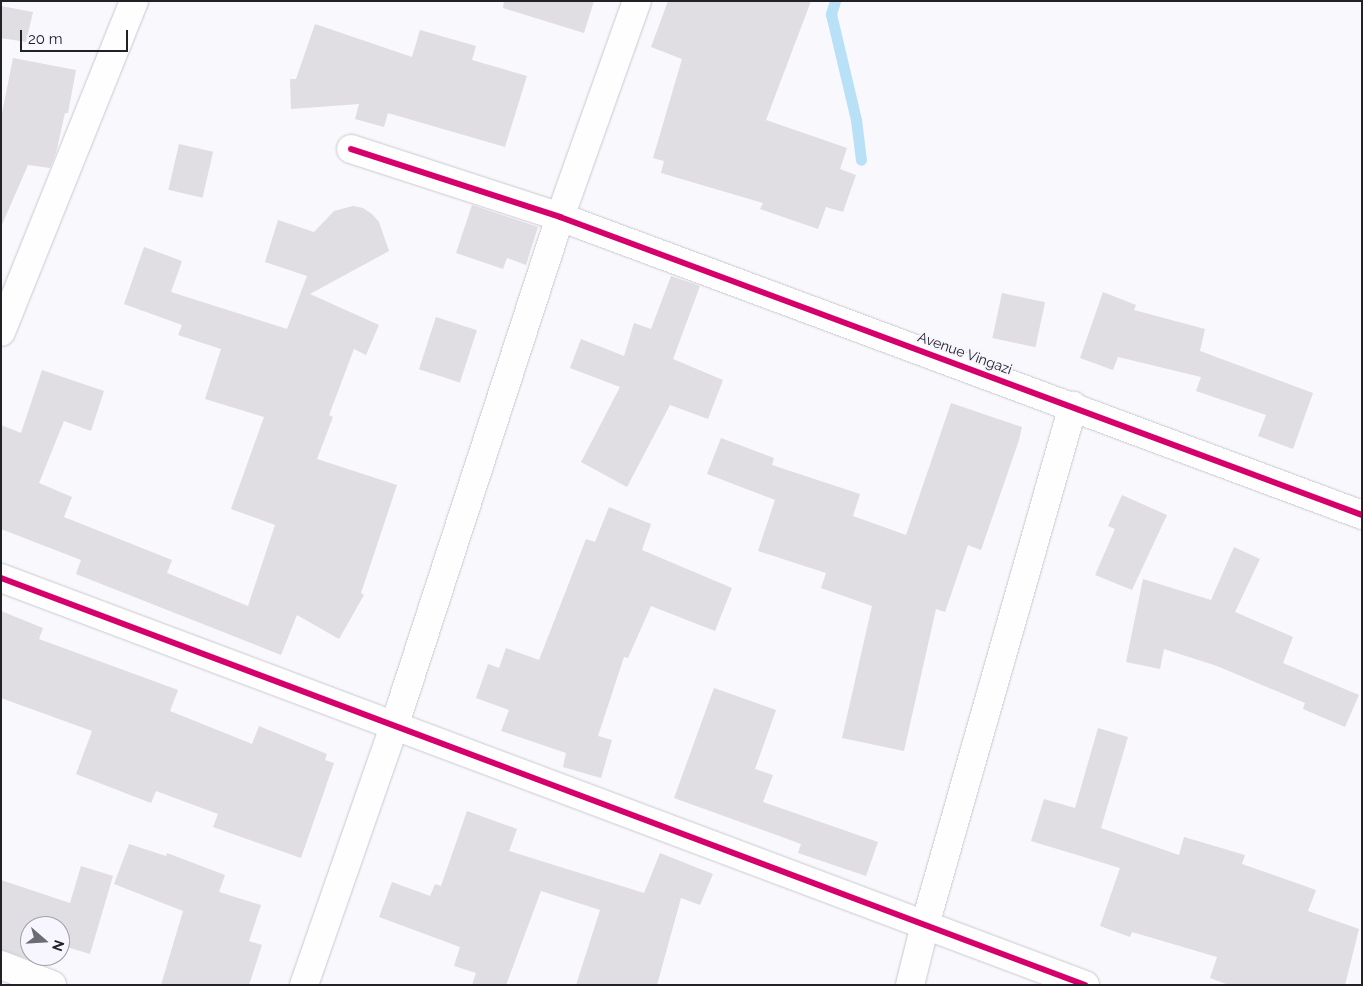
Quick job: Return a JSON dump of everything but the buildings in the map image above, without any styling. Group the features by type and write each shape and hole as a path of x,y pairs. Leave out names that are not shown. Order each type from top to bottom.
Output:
{"street":[{"path":"1,332 134,1"},
{"path":"304,985 395,724 560,217 636,1"},
{"name":"Avenue Vingazi","path":"351,149 560,217 1073,406 1362,515"},
{"path":"910,985 925,925 1073,406"},
{"path":"1,578 395,724 1085,985"},
{"path":"1,965 52,985"}],"waterway":[{"path":"835,1 831,14 856,120 861,160"}],"cycle path":[{"path":"351,149 560,217 1362,515"},
{"path":"1,578 1085,985"}]}
